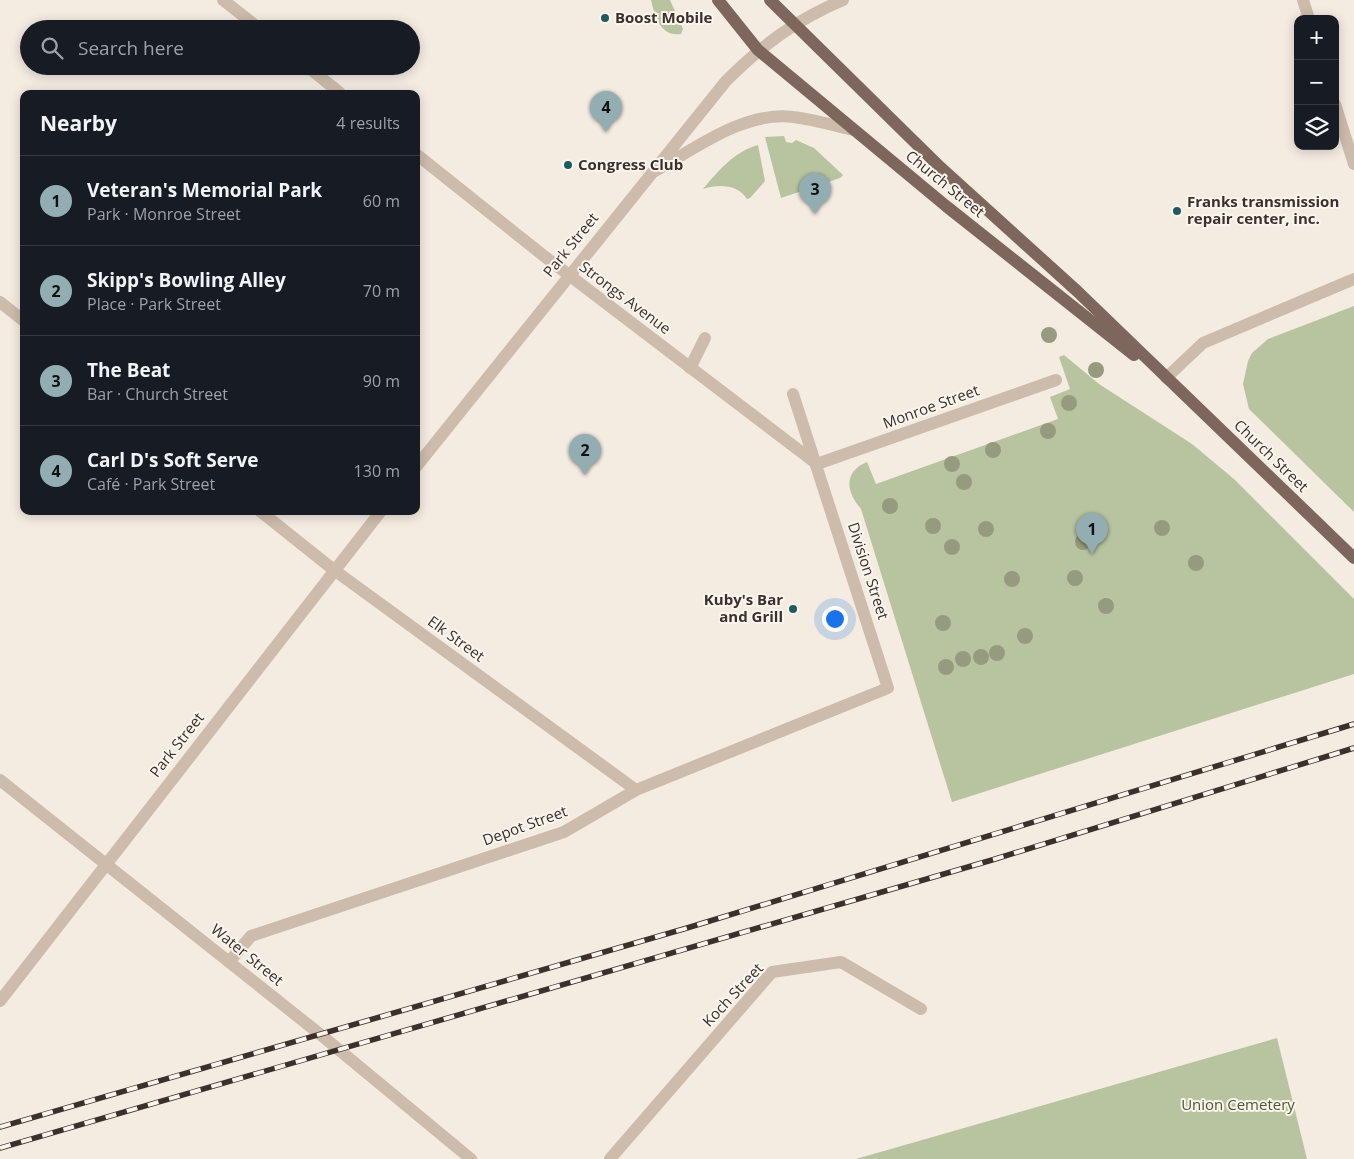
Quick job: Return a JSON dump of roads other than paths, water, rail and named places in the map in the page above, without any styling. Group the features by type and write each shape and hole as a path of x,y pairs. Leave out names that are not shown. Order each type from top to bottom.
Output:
{"main road":[{"name":"Church Street","path":"718,0 758,50 1126,350 1166,378"},
{"name":"Church Street","path":"770,0 940,167 1077,291 1354,558"}],"street":[{"path":"224,0 249,20"},
{"name":"Park Street","path":"420,462 648,175 726,81 758,50 794,24 843,0"},
{"path":"1303,0 1308,15"},
{"path":"318,75 336,90"},
{"path":"1335,105 1354,164"},
{"path":"648,175 725,132 759,118 793,117 854,130"},
{"name":"Strongs Avenue","path":"420,157 568,275 817,464"},
{"path":"1166,378 1203,343 1354,279"},
{"path":"0,302 20,318"},
{"path":"690,368 705,338"},
{"name":"Monroe Street","path":"817,464 1056,380"},
{"name":"Division Street","path":"792,394 817,464 888,688"},
{"name":"Elk Street","path":"265,515 334,570 636,790"},
{"name":"Park Street","path":"0,1001 378,515"},
{"name":"Depot Street","path":"229,962 251,936 564,832 636,790 888,688"},
{"name":"Water Street","path":"0,780 106,863 471,1159"},
{"name":"Koch Street","path":"610,1159 772,972 841,962 921,1009"}],"railway":[{"path":"0,1127 687,928 1354,724"},
{"path":"0,1148 992,860 1354,748"}],"place":[{"name":"Boost Mobile","path":"605,18"},
{"name":"Carl D's Soft Serve","path":"606,132"},
{"name":"Congress Club","path":"568,165"},
{"name":"Franks transmission repair center, inc.","path":"1177,211"},
{"name":"The Beat","path":"815,214"},
{"name":"Skipp's Bowling Alley","path":"585,475"},
{"name":"Veteran's Memorial Park","path":"1092,554"},
{"name":"Kuby's Bar and Grill","path":"793,609"}],"park label":[{"name":"Union Cemetery","path":"1238,1105"}]}
